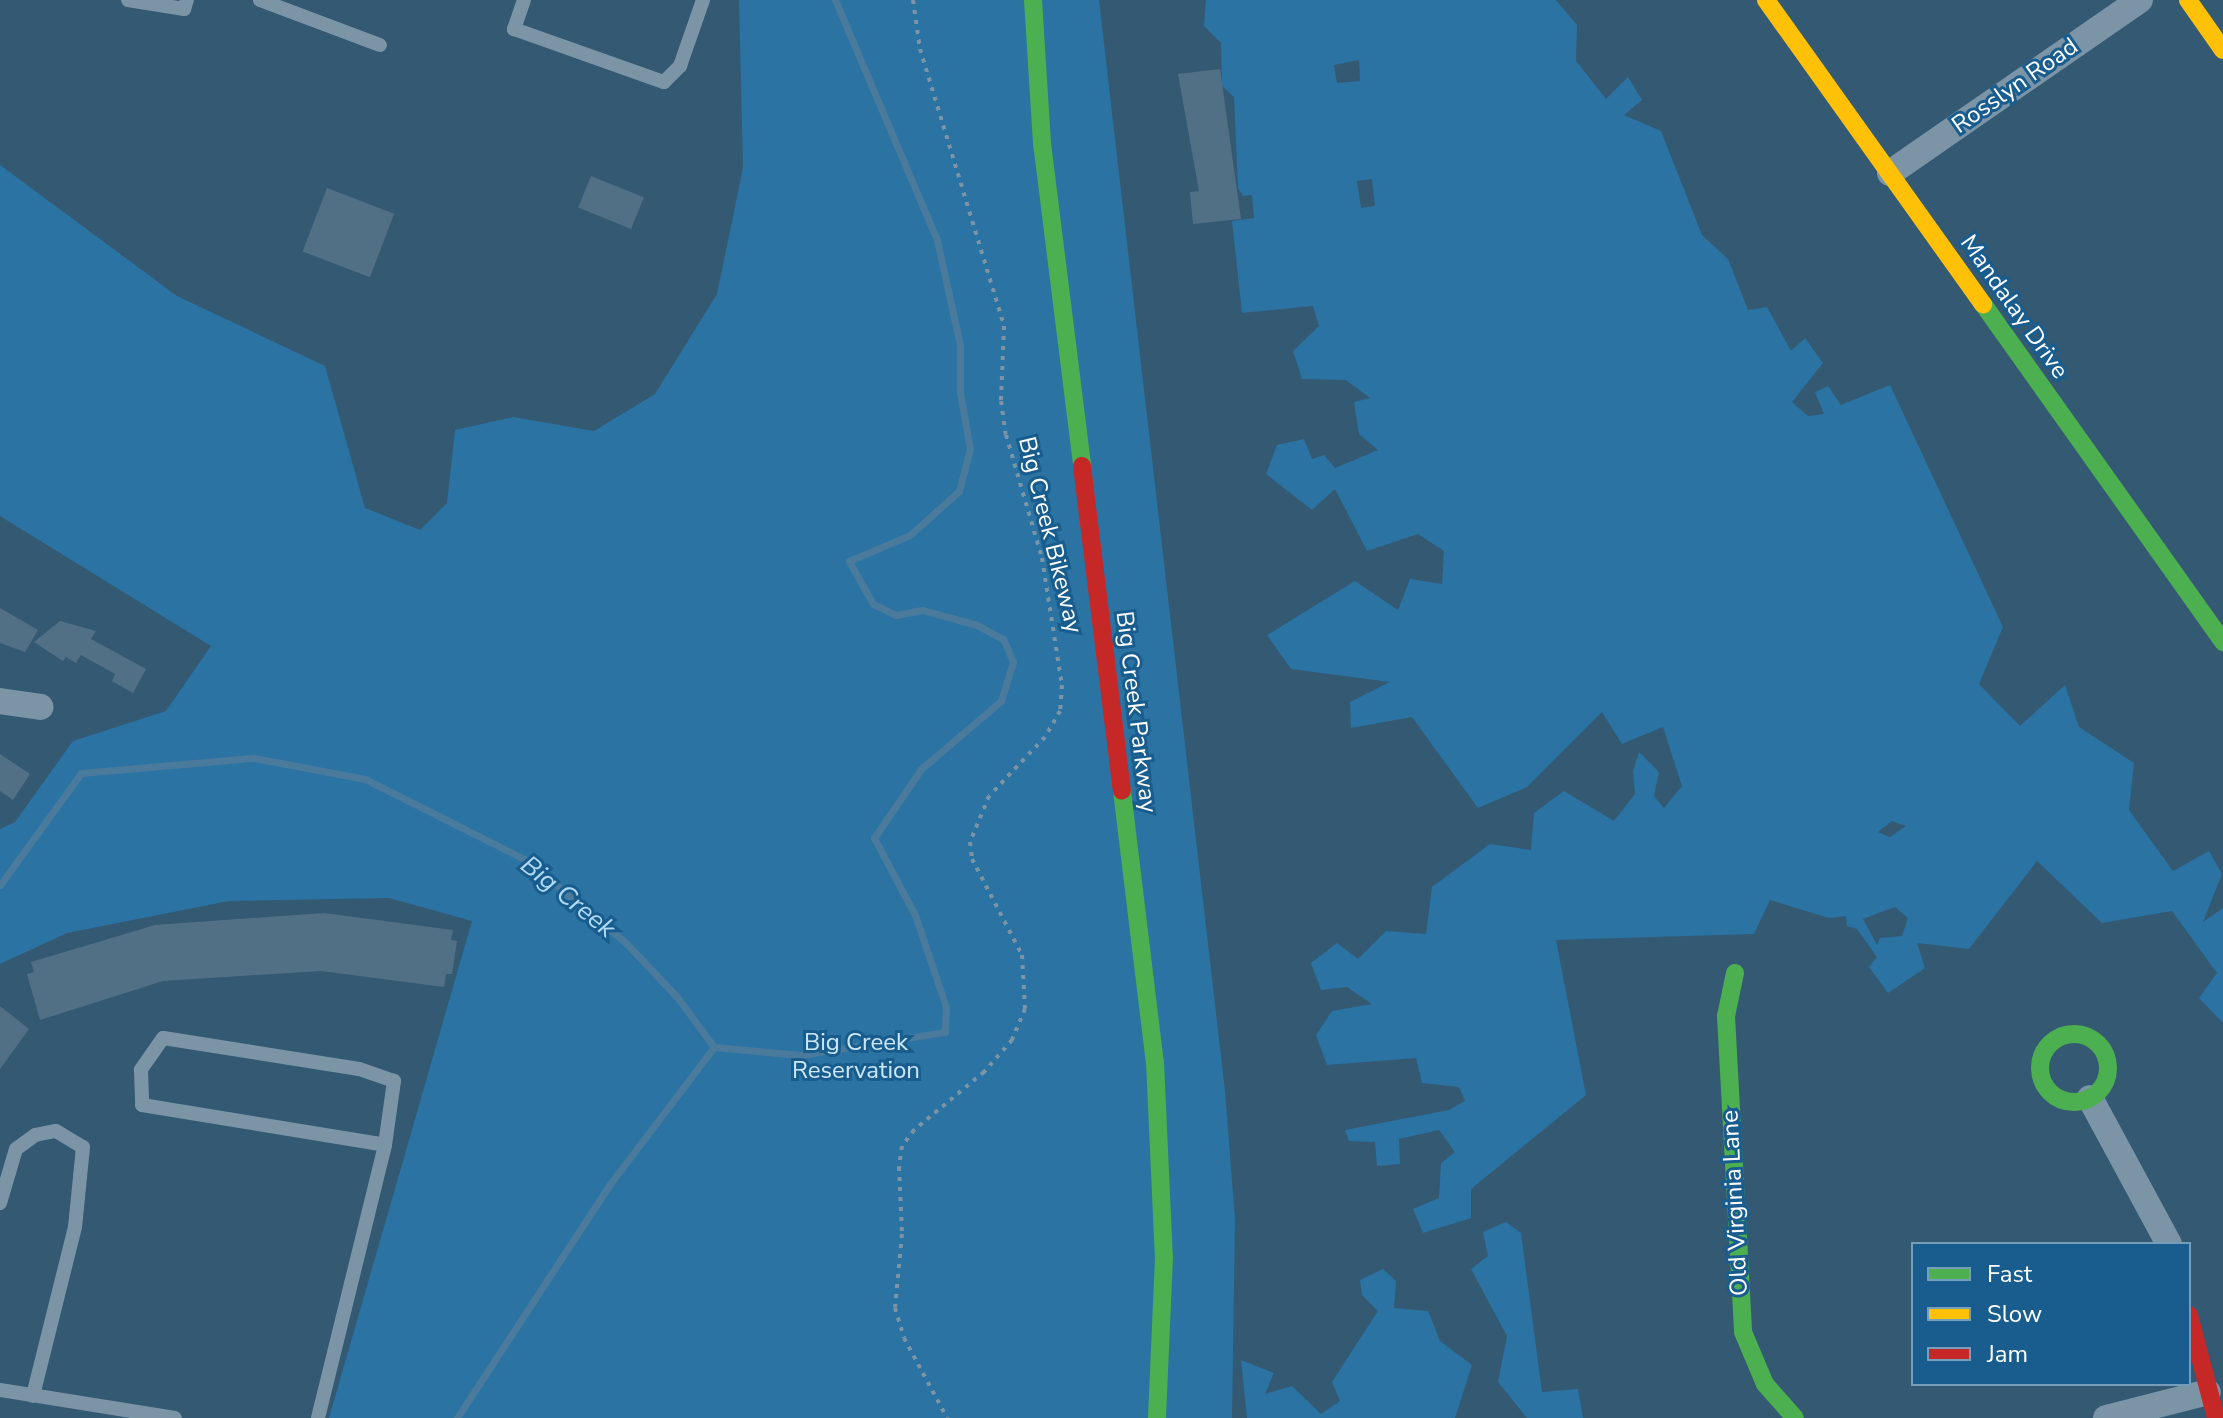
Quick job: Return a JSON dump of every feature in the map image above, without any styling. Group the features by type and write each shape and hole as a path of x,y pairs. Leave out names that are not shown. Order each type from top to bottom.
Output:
{"street":[{"name":"Mandalay Drive","path":"1766,0 2223,642"},
{"name":"Rosslyn Road","path":"1890,173 2140,0"},
{"path":"2188,0 2223,50"},
{"name":"Big Creek Parkway","path":"1032,4 1042,143 1155,1062 1164,1257 1157,1418"},
{"path":"0,701 41,707"},
{"name":"Old Virginia Lane","path":"1735,973 1726,1016 1739,1299 1752,1358 1783,1414"},
{"path":"2090,1098 2168,1242"},
{"path":"2191,1323 2216,1418"},
{"path":"2106,1418 2208,1392"}],"lane":[{"path":"128,0 184,9 187,0"},
{"path":"260,0 380,45"},
{"path":"524,0 514,29 664,82 680,66 703,0"},
{"path":"318,1418 385,1145 394,1081 359,1069 163,1038 141,1070 142,1105 385,1145"},
{"path":"0,1203 16,1149 35,1135 56,1131 83,1147 75,1227 33,1396"},
{"path":"0,1390 175,1418"}],"path":[{"name":"Big Creek Bikeway","path":"913,0 920,49 1004,326 1001,401 1006,435 1042,558 1062,685 1060,711 1045,737 989,796 970,842 972,859 1022,955 1025,1009 1012,1040 984,1072 914,1130 902,1146 899,1167 902,1234 895,1308 904,1338 947,1418"}],"green space":[{"name":"Big Creek Reservation","path":"739,0 1099,0 1225,1091 1235,1219 1232,1418 329,1418 472,921 389,898 229,901 67,933 0,964 0,829 15,822 73,741 166,711 211,646 0,516 0,165 177,296 325,366 365,508 420,530 447,503 455,430 513,417 594,431 655,394 717,294 743,168"},
{"path":"1206,0 1556,0 1577,25 1576,61 1606,99 1628,77 1642,100 1624,115 1661,131 1702,235 1728,259 1748,310 1767,307 1791,351 1805,338 1823,363 1792,402 1808,416 1824,414 1815,392 1828,386 1841,405 1890,385 2003,627 1979,684 2020,726 2065,685 2079,727 2134,763 2129,810 2173,871 2209,851 2222,874 2203,922 2223,908 2223,1023 2199,998 2217,973 2172,911 2102,923 2037,861 1969,949 1917,943 1925,968 1888,993 1869,967 1877,957 1857,929 1847,926 1846,916 1829,918 1770,900 1754,934 1556,940 1586,1095 1471,1189 1471,1218 1423,1233 1413,1209 1439,1198 1441,1163 1455,1152 1439,1130 1399,1139 1400,1164 1377,1166 1375,1142 1349,1141 1345,1130 1449,1110 1465,1101 1459,1087 1422,1083 1416,1058 1327,1065 1316,1035 1332,1011 1372,1004 1347,987 1321,990 1311,963 1337,943 1358,959 1386,931 1426,934 1432,887 1490,844 1531,850 1534,813 1564,791 1614,821 1635,794 1633,771 1639,752 1659,772 1654,796 1664,808 1682,786 1663,727 1622,744 1602,712 1527,787 1478,808 1412,717 1351,728 1350,702 1390,682 1291,669 1267,635 1355,581 1398,610 1410,579 1442,584 1444,551 1418,534 1367,551 1335,489 1312,510 1266,474 1277,445 1304,439 1312,459 1324,455 1335,468 1378,450 1359,434 1354,402 1370,398 1346,380 1302,379 1293,351 1319,326 1313,306 1242,313 1232,221 1254,218 1252,195 1243,196 1238,188 1234,97 1222,86 1221,43 1204,26","holes":["1359,60 1360,81 1337,83 1334,65","1372,179 1375,206 1361,208 1357,181","1892,821 1906,826 1890,837 1878,832","1895,907 1908,918 1902,936 1880,938 1877,945 1863,919"]},
{"path":"1506,1222 1521,1233 1542,1392 1578,1389 1583,1418 1527,1418 1498,1382 1507,1336 1471,1269 1488,1256 1483,1232"},
{"path":"1383,1269 1396,1281 1394,1308 1428,1311 1440,1341 1472,1365 1455,1418 1247,1418 1241,1360 1274,1373 1265,1394 1292,1386 1321,1414 1340,1401 1332,1382 1378,1311 1362,1295 1360,1280"}],"building":[{"path":"1220,69 1241,219 1193,224 1190,192 1199,191 1178,74"},
{"path":"591,176 644,197 631,229 578,208"},
{"path":"327,188 394,214 370,277 303,251"},
{"path":"0,608 38,630 25,652 0,643"},
{"path":"60,621 96,631 91,639 146,669 133,693 112,681 115,674 81,655 76,663 66,657 63,661 34,642"},
{"path":"0,754 30,774 13,800 0,791"},
{"path":"324,913 453,930 451,940 457,941 452,974 446,974 444,987 321,971 163,981 40,1020 27,974 34,972 31,962 155,925"},
{"path":"0,1006 29,1029 0,1069"}],"waterway":[{"path":"714,1047 801,1055 945,1032 946,1007 915,915 874,838 921,769 1001,701 1013,662 1003,639 977,625 922,610 896,615 873,604 849,561 910,535 959,491 970,449 960,392 960,345 937,240 835,0"},
{"name":"Big Creek","path":"0,885 81,773 254,758 365,779 526,860 626,943 677,997 714,1047 610,1184 457,1418"}],"traffic: fast":[{"path":"1033,0 1042,143 1082,466"},
{"path":"1983,304 2223,642"},
{"path":"1122,791 1155,1062 1164,1257 1157,1418"},
{"path":"1735,973 1726,1016 1743,1332 1765,1384 1795,1418"},
{"path":"2074,1034 2098,1044 2108,1068 2098,1092 2074,1102 2050,1092 2040,1068 2050,1044 2074,1034"}],"traffic: slow":[{"path":"1766,0 1983,304"},
{"path":"2188,0 2223,50"}],"traffic: jam":[{"path":"1082,466 1122,791"},
{"path":"2191,1323 2216,1418"}]}
